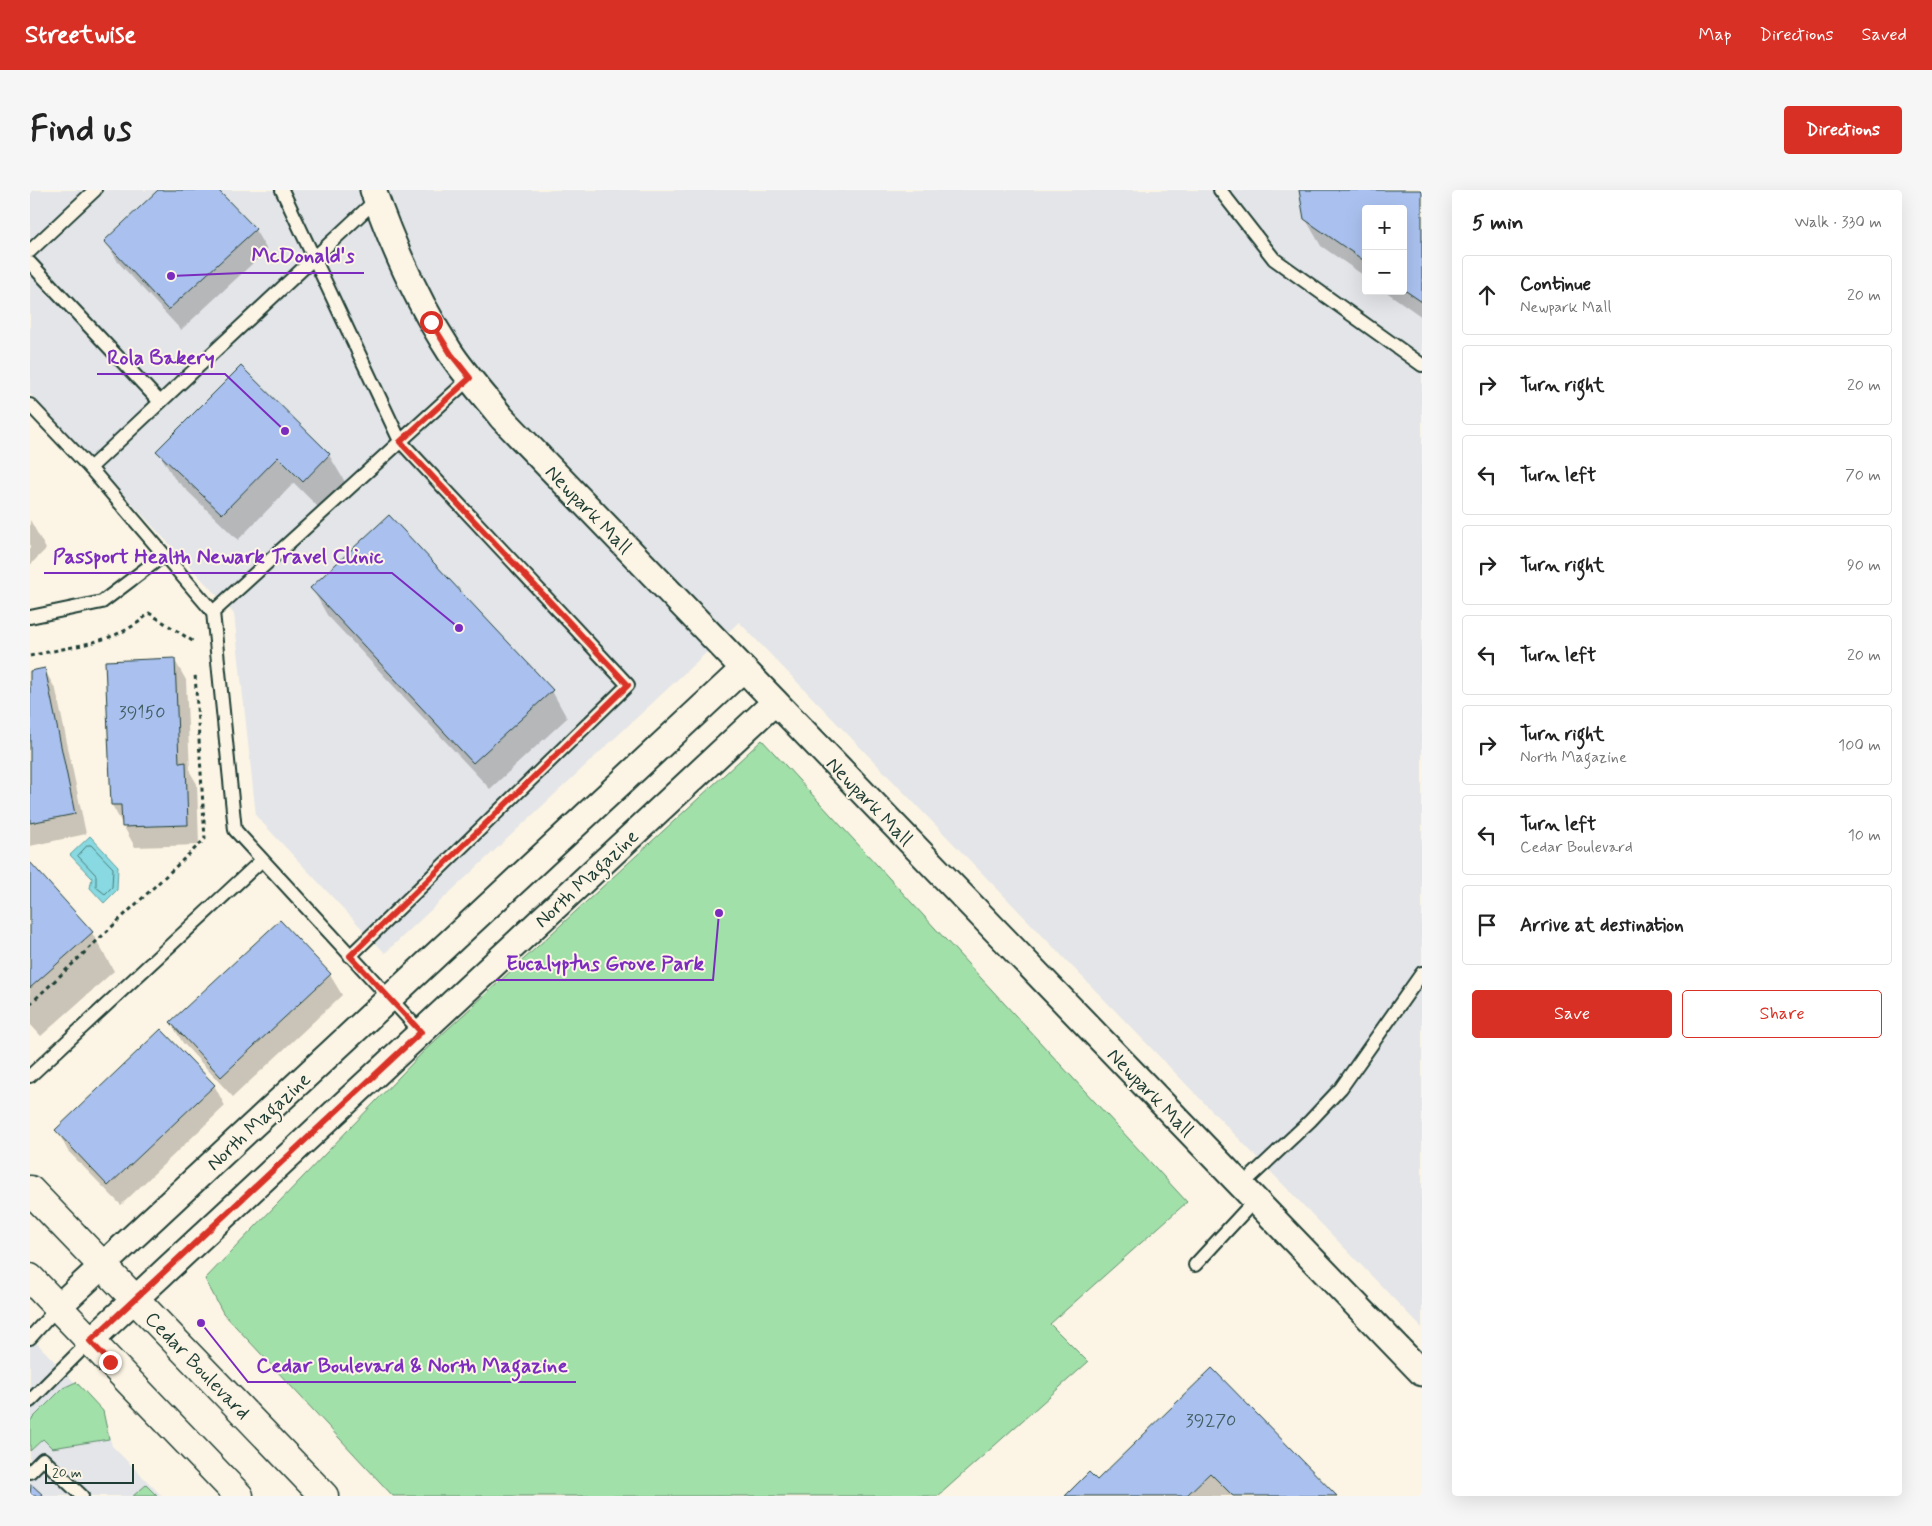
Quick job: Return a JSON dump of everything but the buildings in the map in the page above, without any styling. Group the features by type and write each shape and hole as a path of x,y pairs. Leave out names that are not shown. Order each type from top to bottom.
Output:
{"main road":[{"name":"Cedar Boulevard","path":"30,1190 324,1496"},
{"path":"30,1278 239,1496"}],"street":[{"name":"Newpark Mall","path":"374,195 414,290 451,354 530,448 1422,1373"},
{"name":"North Magazine","path":"58,1307 742,669"},
{"name":"North Magazine","path":"90,1341 775,702"}],"lane":[{"path":"30,251 95,190"},
{"path":"282,190 400,442 628,685 350,956"},
{"path":"1220,190 1274,259 1422,365"},
{"path":"90,468 314,258 374,195"},
{"path":"30,263 160,402"},
{"path":"214,612 470,378"},
{"path":"30,405 90,468 214,612 234,830 421,1032"},
{"path":"30,617 102,602 164,554"},
{"path":"30,1076 262,860"},
{"path":"1195,1265 1248,1193 1341,1088 1422,973"},
{"path":"30,1338 58,1307"},
{"path":"30,1401 90,1341"},
{"path":"30,1472 43,1459 82,1496"}],"path":[{"path":"30,656 117,635 138,625 149,613 194,642 194,648"},
{"path":"30,1004 205,839 194,663"}],"shaded area":[{"path":"30,190 1422,190 1422,1328 739,622 385,953 256,816 234,614 30,394"},
{"path":"30,1336 103,1412 112,1446 162,1496 30,1496"}],"green space":[{"path":"762,740 1187,1202 1050,1324 1088,1362 938,1496 393,1496 223,1313 205,1279 424,1051"},
{"path":"76,1382 103,1411 109,1439 52,1448 43,1439 30,1451 30,1421 63,1388"},
{"path":"146,1485 157,1496 133,1496"}],"water":[{"path":"90,836 118,866 117,890 104,903 90,888 92,878 70,855"}],"place":[{"name":"McDonald's","path":"171,276"},
{"name":"Rola Bakery","path":"285,431"},
{"name":"Passport Health Newark Travel Clinic","path":"459,628"},
{"name":"Eucalyptus Grove Park","path":"719,913"},
{"name":"Cedar Boulevard & North Magazine","path":"201,1323"}],"route":[{"path":"110,1362 90,1341 421,1032 350,956 628,685 400,442 470,378 451,354 431,322"}]}
